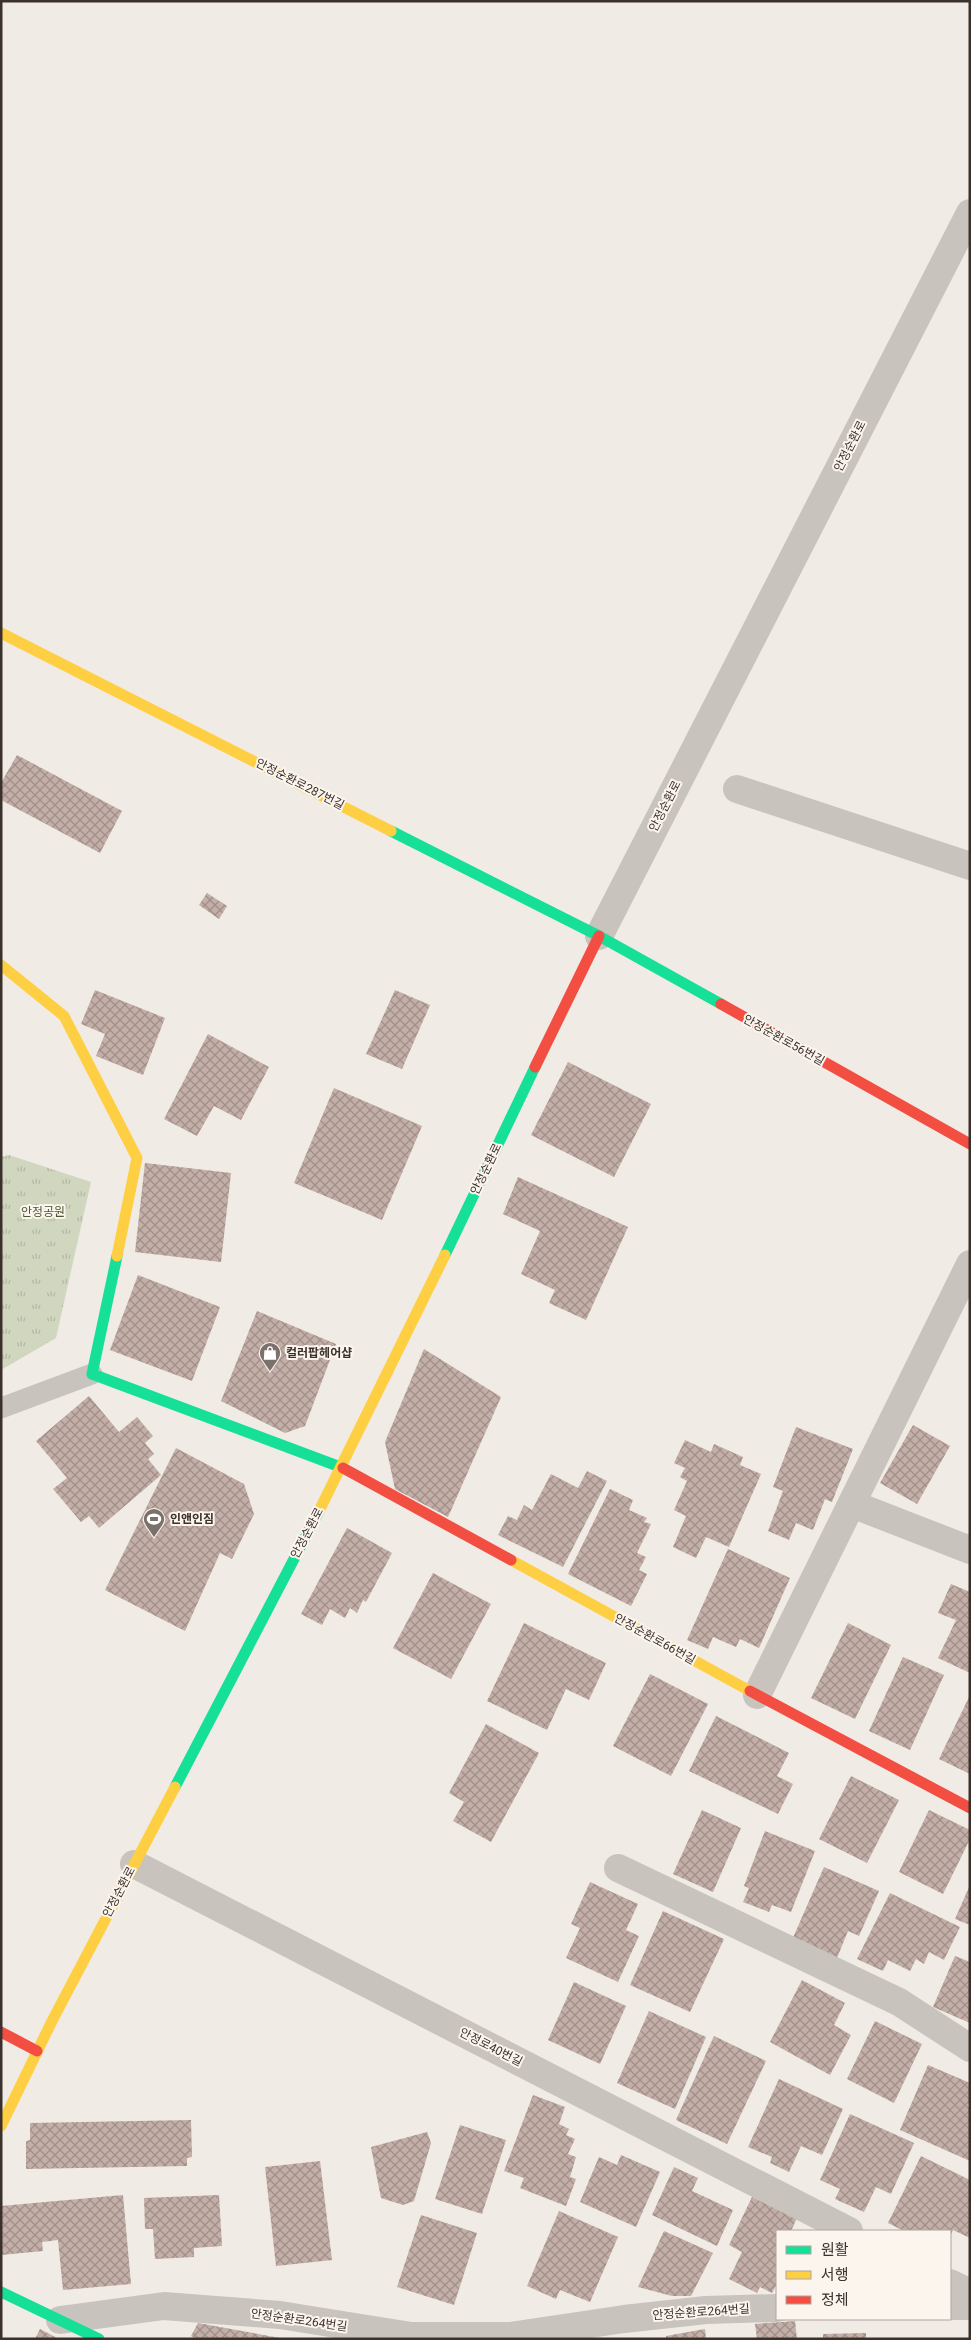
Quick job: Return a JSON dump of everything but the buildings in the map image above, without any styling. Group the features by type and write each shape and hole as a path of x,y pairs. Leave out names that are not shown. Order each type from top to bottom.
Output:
{"street":[{"name":"안정순환로","path":"1,2126 37,2051 342,1467 599,936 970,213"},
{"name":"안정순환로287번길","path":"1,632 599,936"},
{"path":"737,789 970,866"},
{"name":"안정순환로56번길","path":"599,936 970,1144"},
{"path":"1,965 64,1016 137,1158 92,1374"},
{"path":"757,1695 970,1264"},
{"name":"안정순환로66번길","path":"92,1374 342,1467 757,1695 970,1808"},
{"path":"852,1504 970,1550"},
{"name":"안정로40번길","path":"134,1864 847,2230"},
{"path":"618,1868 899,2002 970,2048"},
{"path":"1,2032 37,2051"},
{"path":"951,2284 970,2293"},
{"path":"1,2292 99,2339"},
{"name":"안정순환로264번길","path":"60,2320 164,2306 280,2316 411,2336 510,2336 706,2310 776,2308"},
{"path":"951,2306 970,2306"}],"lane":[{"path":"1,1408 92,1374"}],"green space":[{"name":"안정공원","path":"9,1155 91,1182 56,1338 1,1370 1,1157"}],"traffic: fast":[{"path":"391,831 599,936 721,1004"},
{"path":"445,1255 535,1067"},
{"path":"117,1256 92,1374 343,1468"},
{"path":"175,1787 319,1511"},
{"path":"1,2292 99,2339"}],"traffic: slow":[{"path":"1,633 391,831"},
{"path":"1,965 64,1016 137,1158 117,1256"},
{"path":"319,1511 445,1255"},
{"path":"511,1560 750,1691"},
{"path":"1,2126 52,2021 175,1787"}],"traffic: jam":[{"path":"535,1067 599,936"},
{"path":"721,1004 970,1144"},
{"path":"343,1468 511,1560"},
{"path":"750,1691 970,1808"},
{"path":"1,2032 37,2051"}],"place":[{"name":"컬러팝헤어샵","path":"270,1372"},
{"name":"인앤인짐","path":"154,1538"}]}
